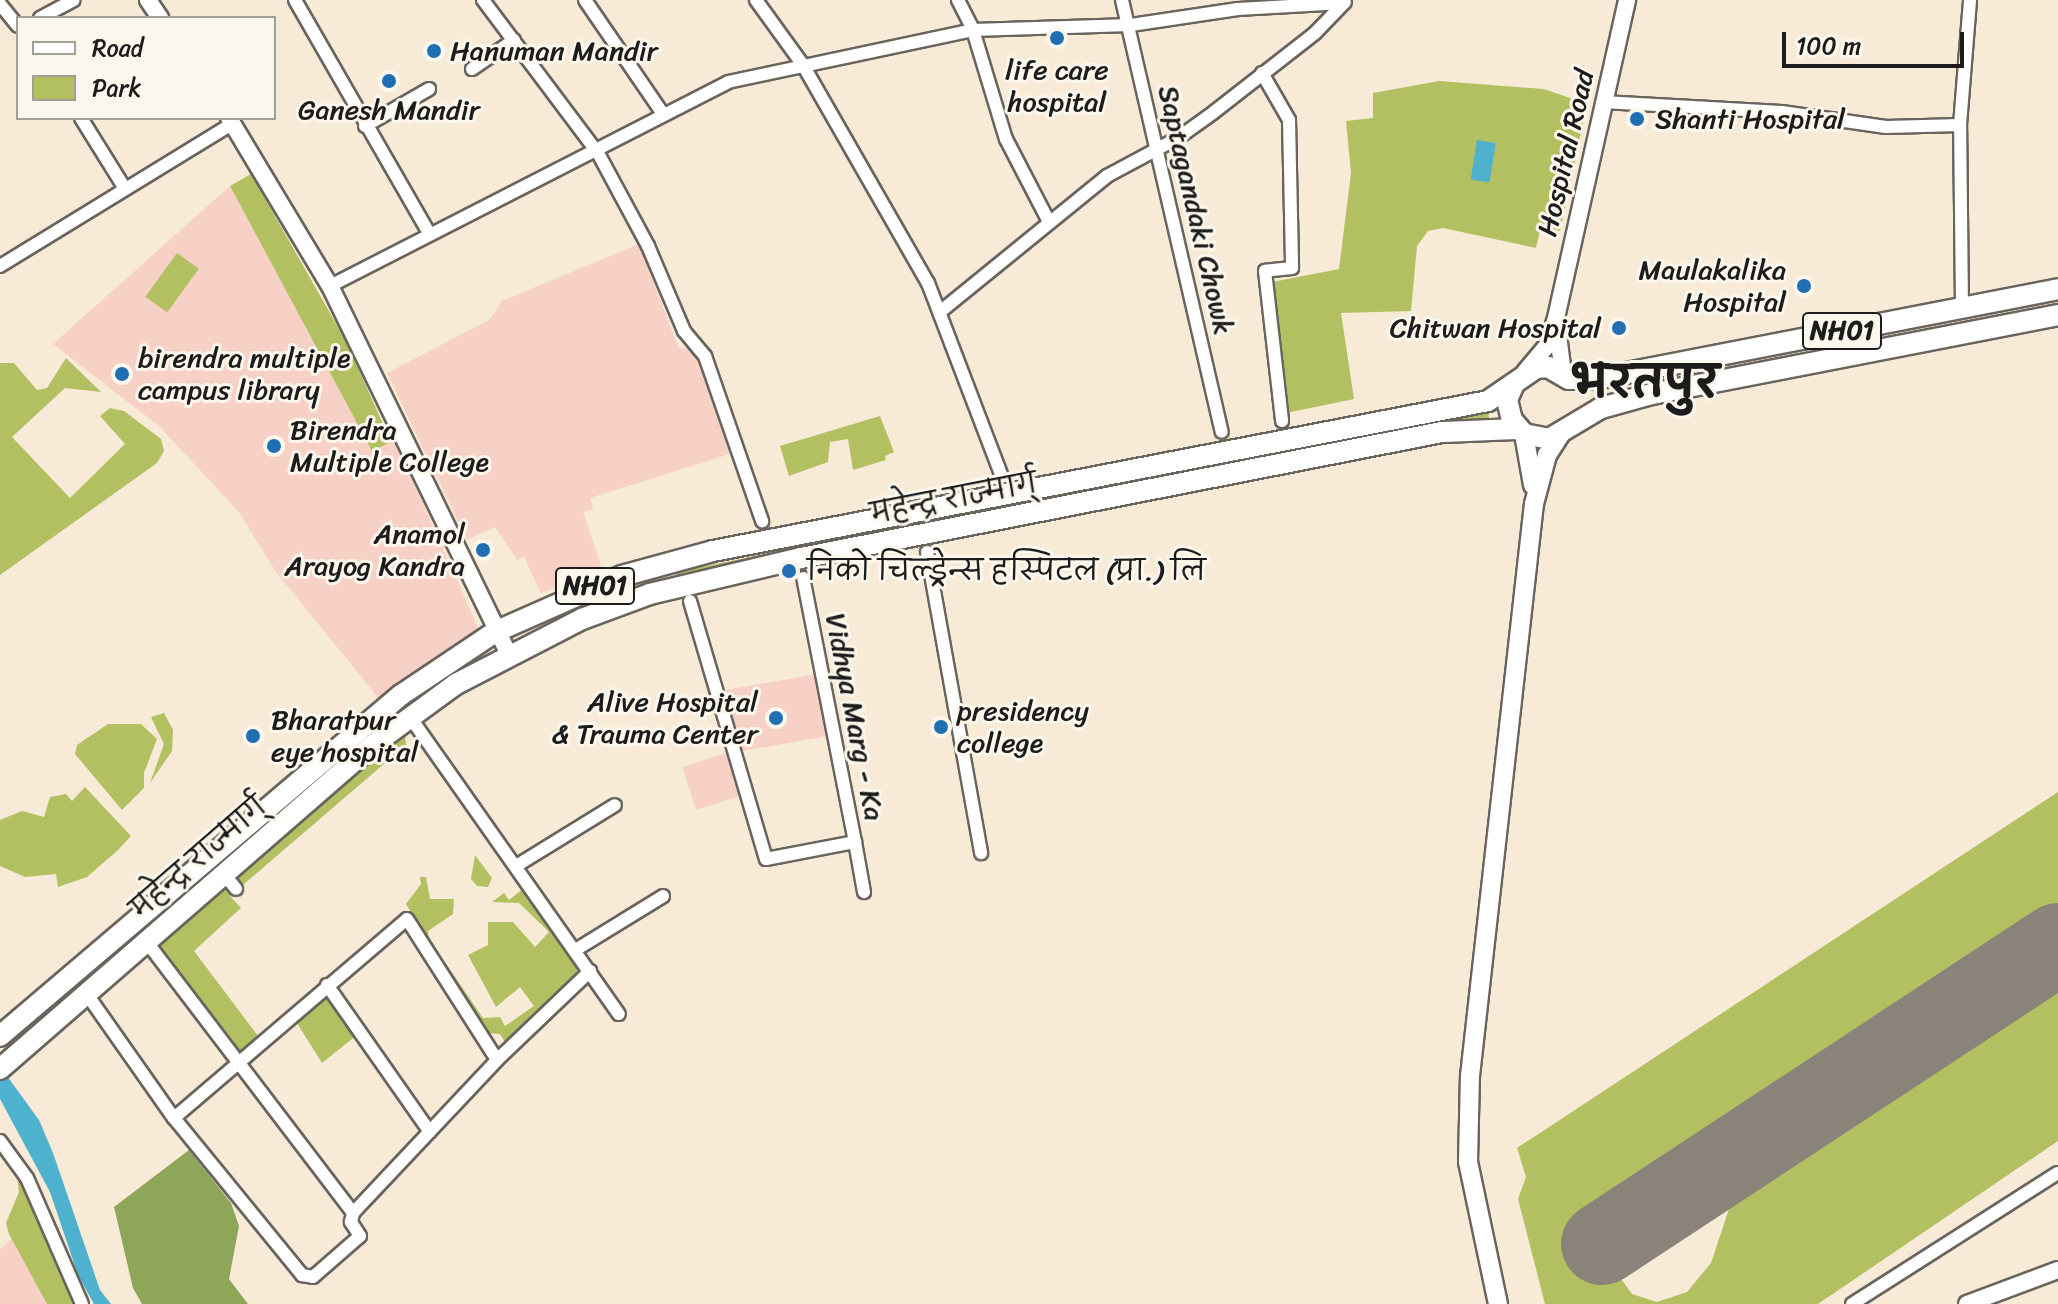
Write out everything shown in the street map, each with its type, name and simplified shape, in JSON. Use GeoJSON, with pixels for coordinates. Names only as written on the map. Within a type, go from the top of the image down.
{"type":"FeatureCollection","features":[{"type":"Feature","properties":{"kind":"highway","name":"NH01"},"geometry":{"type":"LineString","coordinates":[[1520,376],[1548,367],[1566,376],[1596,379],[2058,289]]}},
{"type":"Feature","properties":{"kind":"highway","name":"NH01"},"geometry":{"type":"LineString","coordinates":[[1564,432],[1601,408],[1652,394],[2058,315]]}},
{"type":"Feature","properties":{"kind":"highway","name":"महेन्द्र राज्मार्ग्"},"geometry":{"type":"LineString","coordinates":[[0,1036],[389,705],[495,632],[572,595],[678,559],[1488,401],[1520,376]]}},
{"type":"Feature","properties":{"kind":"highway"},"geometry":{"type":"LineString","coordinates":[[1520,376],[1507,400],[1521,432]]}},
{"type":"Feature","properties":{"kind":"highway"},"geometry":{"type":"LineString","coordinates":[[1564,432],[1579,409],[1566,376]]}},
{"type":"Feature","properties":{"kind":"highway","name":"महेन्द्र राज्मार्ग्"},"geometry":{"type":"LineString","coordinates":[[5,1065],[146,941],[230,881],[410,717],[508,653],[622,603],[801,558],[1442,432],[1521,432],[1538,439],[1564,432]]}},
{"type":"Feature","properties":{"kind":"main road"},"geometry":{"type":"LineString","coordinates":[[1521,432],[1534,504]]}},
{"type":"Feature","properties":{"kind":"main road"},"geometry":{"type":"LineString","coordinates":[[1498,1304],[1468,1162],[1470,1076],[1534,504],[1547,455],[1564,432]]}},
{"type":"Feature","properties":{"kind":"street"},"geometry":{"type":"LineString","coordinates":[[44,16],[74,0]]}},
{"type":"Feature","properties":{"kind":"street"},"geometry":{"type":"LineString","coordinates":[[295,0],[429,233]]}},
{"type":"Feature","properties":{"kind":"street"},"geometry":{"type":"LineString","coordinates":[[483,0],[598,153],[648,246],[684,331],[705,356],[762,521]]}},
{"type":"Feature","properties":{"kind":"street"},"geometry":{"type":"LineString","coordinates":[[585,0],[663,114]]}},
{"type":"Feature","properties":{"kind":"street"},"geometry":{"type":"LineString","coordinates":[[756,0],[803,65],[941,311],[1001,474]]}},
{"type":"Feature","properties":{"kind":"street"},"geometry":{"type":"LineString","coordinates":[[958,0],[973,30],[1002,128],[1049,222]]}},
{"type":"Feature","properties":{"kind":"street","name":"Saptagandaki Chowk"},"geometry":{"type":"LineString","coordinates":[[1122,0],[1131,25],[1222,432]]}},
{"type":"Feature","properties":{"kind":"street","name":"Hospital Road"},"geometry":{"type":"LineString","coordinates":[[1520,376],[1547,346],[1556,318],[1627,0]]}},
{"type":"Feature","properties":{"kind":"street"},"geometry":{"type":"LineString","coordinates":[[1962,307],[1960,125],[1970,0]]}},
{"type":"Feature","properties":{"kind":"street"},"geometry":{"type":"LineString","coordinates":[[941,311],[1107,176],[1178,138],[1315,33],[1346,1]]}},
{"type":"Feature","properties":{"kind":"street"},"geometry":{"type":"LineString","coordinates":[[330,286],[429,233],[598,153],[663,114],[728,82],[973,30],[1131,25],[1238,9],[1346,1]]}},
{"type":"Feature","properties":{"kind":"street"},"geometry":{"type":"LineString","coordinates":[[0,4],[16,24]]}},
{"type":"Feature","properties":{"kind":"street"},"geometry":{"type":"LineString","coordinates":[[472,69],[514,40]]}},
{"type":"Feature","properties":{"kind":"street"},"geometry":{"type":"LineString","coordinates":[[1262,73],[1289,120],[1292,268],[1265,271],[1282,421]]}},
{"type":"Feature","properties":{"kind":"street"},"geometry":{"type":"LineString","coordinates":[[365,126],[429,89]]}},
{"type":"Feature","properties":{"kind":"street"},"geometry":{"type":"LineString","coordinates":[[1603,102],[1782,112],[1869,126],[1960,125]]}},
{"type":"Feature","properties":{"kind":"street"},"geometry":{"type":"LineString","coordinates":[[82,120],[124,187]]}},
{"type":"Feature","properties":{"kind":"street"},"geometry":{"type":"LineString","coordinates":[[0,266],[231,121],[330,286],[495,632],[508,653]]}},
{"type":"Feature","properties":{"kind":"street","name":"Hospital Road"},"geometry":{"type":"LineString","coordinates":[[1556,318],[1566,376]]}},
{"type":"Feature","properties":{"kind":"street"},"geometry":{"type":"LineString","coordinates":[[927,552],[981,853]]}},
{"type":"Feature","properties":{"kind":"street","name":"Vidhya Marg - Ka"},"geometry":{"type":"LineString","coordinates":[[690,601],[766,859],[855,842],[803,578]]}},
{"type":"Feature","properties":{"kind":"street"},"geometry":{"type":"LineString","coordinates":[[410,717],[577,949],[619,1014]]}},
{"type":"Feature","properties":{"kind":"street"},"geometry":{"type":"LineString","coordinates":[[516,866],[615,805]]}},
{"type":"Feature","properties":{"kind":"street"},"geometry":{"type":"LineString","coordinates":[[855,842],[864,892]]}},
{"type":"Feature","properties":{"kind":"street"},"geometry":{"type":"LineString","coordinates":[[577,949],[663,896]]}},
{"type":"Feature","properties":{"kind":"street"},"geometry":{"type":"LineString","coordinates":[[174,1118],[407,919],[497,1060]]}},
{"type":"Feature","properties":{"kind":"street"},"geometry":{"type":"LineString","coordinates":[[146,941],[353,1213]]}},
{"type":"Feature","properties":{"kind":"street"},"geometry":{"type":"LineString","coordinates":[[86,993],[174,1118],[302,1275],[313,1277],[360,1236],[351,1222],[353,1213],[497,1060],[590,971]]}},
{"type":"Feature","properties":{"kind":"street"},"geometry":{"type":"LineString","coordinates":[[327,985],[430,1132]]}},
{"type":"Feature","properties":{"kind":"street"},"geometry":{"type":"LineString","coordinates":[[0,1141],[27,1178],[82,1304]]}},
{"type":"Feature","properties":{"kind":"street"},"geometry":{"type":"LineString","coordinates":[[1852,1304],[2058,1173]]}},
{"type":"Feature","properties":{"kind":"street"},"geometry":{"type":"LineString","coordinates":[[1967,1304],[2058,1270]]}},
{"type":"Feature","properties":{"kind":"shaded area","name":"Birendra Multiple College"},"geometry":{"type":"Polygon","coordinates":[[[230,186],[372,450],[395,440],[479,630],[381,701],[276,572],[239,512],[159,426],[53,344],[230,186]]]}},
{"type":"Feature","properties":{"kind":"shaded area"},"geometry":{"type":"Polygon","coordinates":[[[639,244],[678,347],[695,351],[730,454],[590,498],[593,509],[583,512],[603,572],[541,593],[524,557],[517,560],[495,527],[467,540],[387,373],[489,320],[502,301],[639,244]]]}},
{"type":"Feature","properties":{"kind":"shaded area","name":"Alive Hospital & Trauma Center"},"geometry":{"type":"Polygon","coordinates":[[[817,674],[828,736],[732,753],[721,691],[817,674]]]}},
{"type":"Feature","properties":{"kind":"shaded area"},"geometry":{"type":"Polygon","coordinates":[[[726,753],[740,796],[696,810],[682,767],[726,753]]]}},
{"type":"Feature","properties":{"kind":"shaded area"},"geometry":{"type":"Polygon","coordinates":[[[13,1238],[47,1304],[0,1304],[0,1249],[13,1238]]]}},
{"type":"Feature","properties":{"kind":"green space"},"geometry":{"type":"Polygon","coordinates":[[[1439,81],[1544,89],[1587,104],[1560,231],[1541,227],[1536,248],[1443,228],[1428,231],[1417,246],[1411,311],[1341,313],[1354,399],[1286,413],[1272,282],[1339,269],[1351,173],[1346,121],[1373,118],[1373,93],[1439,81]]]}},
{"type":"Feature","properties":{"kind":"green space"},"geometry":{"type":"Polygon","coordinates":[[[251,174],[347,343],[391,442],[372,451],[230,186],[251,174]]]}},
{"type":"Feature","properties":{"kind":"green space"},"geometry":{"type":"Polygon","coordinates":[[[177,253],[199,269],[167,313],[145,297],[177,253]]]}},
{"type":"Feature","properties":{"kind":"green space"},"geometry":{"type":"Polygon","coordinates":[[[66,358],[101,392],[65,388],[12,437],[70,498],[125,444],[100,416],[110,408],[124,411],[161,439],[164,451],[157,463],[0,575],[0,363],[14,363],[37,390],[47,388],[66,358]]]}},
{"type":"Feature","properties":{"kind":"green space"},"geometry":{"type":"Polygon","coordinates":[[[1488,409],[1489,418],[677,577],[676,572],[1488,409]]]}},
{"type":"Feature","properties":{"kind":"green space"},"geometry":{"type":"Polygon","coordinates":[[[880,416],[894,452],[885,456],[886,460],[853,470],[848,439],[830,442],[828,462],[789,476],[780,446],[880,416]]]}},
{"type":"Feature","properties":{"kind":"green space"},"geometry":{"type":"Polygon","coordinates":[[[164,713],[173,730],[172,751],[150,783],[164,744],[151,717],[164,713]]]}},
{"type":"Feature","properties":{"kind":"green space"},"geometry":{"type":"Polygon","coordinates":[[[108,724],[141,724],[157,739],[144,773],[144,788],[122,810],[75,754],[77,745],[108,724]]]}},
{"type":"Feature","properties":{"kind":"green space"},"geometry":{"type":"Polygon","coordinates":[[[404,725],[406,745],[230,896],[241,908],[194,951],[258,1036],[239,1054],[153,944],[404,725]]]}},
{"type":"Feature","properties":{"kind":"green space"},"geometry":{"type":"Polygon","coordinates":[[[85,787],[131,836],[117,851],[87,877],[58,887],[56,874],[25,877],[0,866],[0,820],[22,811],[44,817],[50,797],[66,794],[72,801],[85,787]]]}},
{"type":"Feature","properties":{"kind":"green space"},"geometry":{"type":"Polygon","coordinates":[[[2058,792],[2058,920],[1587,1231],[1632,1294],[1657,1302],[1687,1292],[1711,1263],[1732,1200],[2058,985],[2058,1141],[1818,1304],[1545,1304],[1518,1199],[1526,1177],[1517,1148],[2058,792]]]}},
{"type":"Feature","properties":{"kind":"green space"},"geometry":{"type":"Polygon","coordinates":[[[475,855],[492,878],[488,887],[477,886],[471,879],[475,855]]]}},
{"type":"Feature","properties":{"kind":"green space"},"geometry":{"type":"Polygon","coordinates":[[[420,877],[426,877],[430,899],[454,899],[453,914],[428,931],[429,939],[483,1018],[500,1017],[505,1026],[534,1006],[520,987],[496,1007],[468,955],[488,945],[488,922],[513,922],[535,947],[549,932],[519,903],[492,902],[504,893],[509,900],[524,888],[579,965],[574,978],[505,1042],[500,1034],[486,1033],[406,904],[421,884],[420,877]]]}},
{"type":"Feature","properties":{"kind":"green space"},"geometry":{"type":"Polygon","coordinates":[[[323,996],[330,996],[357,1035],[322,1063],[295,1020],[323,996]]]}},
{"type":"Feature","properties":{"kind":"green space"},"geometry":{"type":"Polygon","coordinates":[[[189,1150],[231,1203],[239,1226],[229,1279],[248,1304],[142,1304],[133,1288],[114,1207],[189,1150]]]}},
{"type":"Feature","properties":{"kind":"green space"},"geometry":{"type":"Polygon","coordinates":[[[17,1175],[27,1185],[78,1304],[47,1304],[9,1234],[6,1223],[19,1192],[17,1175]]]}},
{"type":"Feature","properties":{"kind":"water"},"geometry":{"type":"Polygon","coordinates":[[[1477,140],[1496,143],[1490,182],[1471,180],[1477,140]]]}},
{"type":"Feature","properties":{"kind":"water"},"geometry":{"type":"Polygon","coordinates":[[[7,1076],[39,1120],[100,1290],[111,1304],[94,1304],[78,1275],[50,1192],[0,1099],[0,1081],[7,1076]]]}},
{"type":"Feature","properties":{"kind":"runway"},"geometry":{"type":"LineString","coordinates":[[1602,1244],[2058,944]]}},
{"type":"Feature","properties":{"kind":"place","name":"life care hospital"},"geometry":{"type":"Point","coordinates":[1057,38]}},
{"type":"Feature","properties":{"kind":"place","name":"Hanuman Mandir"},"geometry":{"type":"Point","coordinates":[434,51]}},
{"type":"Feature","properties":{"kind":"place","name":"Ganesh Mandir"},"geometry":{"type":"Point","coordinates":[389,81]}},
{"type":"Feature","properties":{"kind":"place","name":"Shanti Hospital"},"geometry":{"type":"Point","coordinates":[1637,119]}},
{"type":"Feature","properties":{"kind":"place","name":"Maulakalika Hospital"},"geometry":{"type":"Point","coordinates":[1804,286]}},
{"type":"Feature","properties":{"kind":"place","name":"Chitwan Hospital"},"geometry":{"type":"Point","coordinates":[1619,328]}},
{"type":"Feature","properties":{"kind":"place","name":"birendra multiple campus library"},"geometry":{"type":"Point","coordinates":[122,374]}},
{"type":"Feature","properties":{"kind":"place","name":"Birendra Multiple College"},"geometry":{"type":"Point","coordinates":[274,446]}},
{"type":"Feature","properties":{"kind":"place","name":"Anamol Arayog Kandra"},"geometry":{"type":"Point","coordinates":[483,550]}},
{"type":"Feature","properties":{"kind":"place","name":"निको चिल्ड्रेन्स हस्पिटल (प्रा.) लि"},"geometry":{"type":"Point","coordinates":[789,571]}},
{"type":"Feature","properties":{"kind":"place","name":"Alive Hospital & Trauma Center"},"geometry":{"type":"Point","coordinates":[776,718]}},
{"type":"Feature","properties":{"kind":"place","name":"presidency college"},"geometry":{"type":"Point","coordinates":[941,727]}},
{"type":"Feature","properties":{"kind":"place","name":"Bharatpur eye hospital"},"geometry":{"type":"Point","coordinates":[253,736]}},
{"type":"Feature","properties":{"kind":"district","name":"भरतपुर"},"geometry":{"type":"Point","coordinates":[1645,382]}}]}
